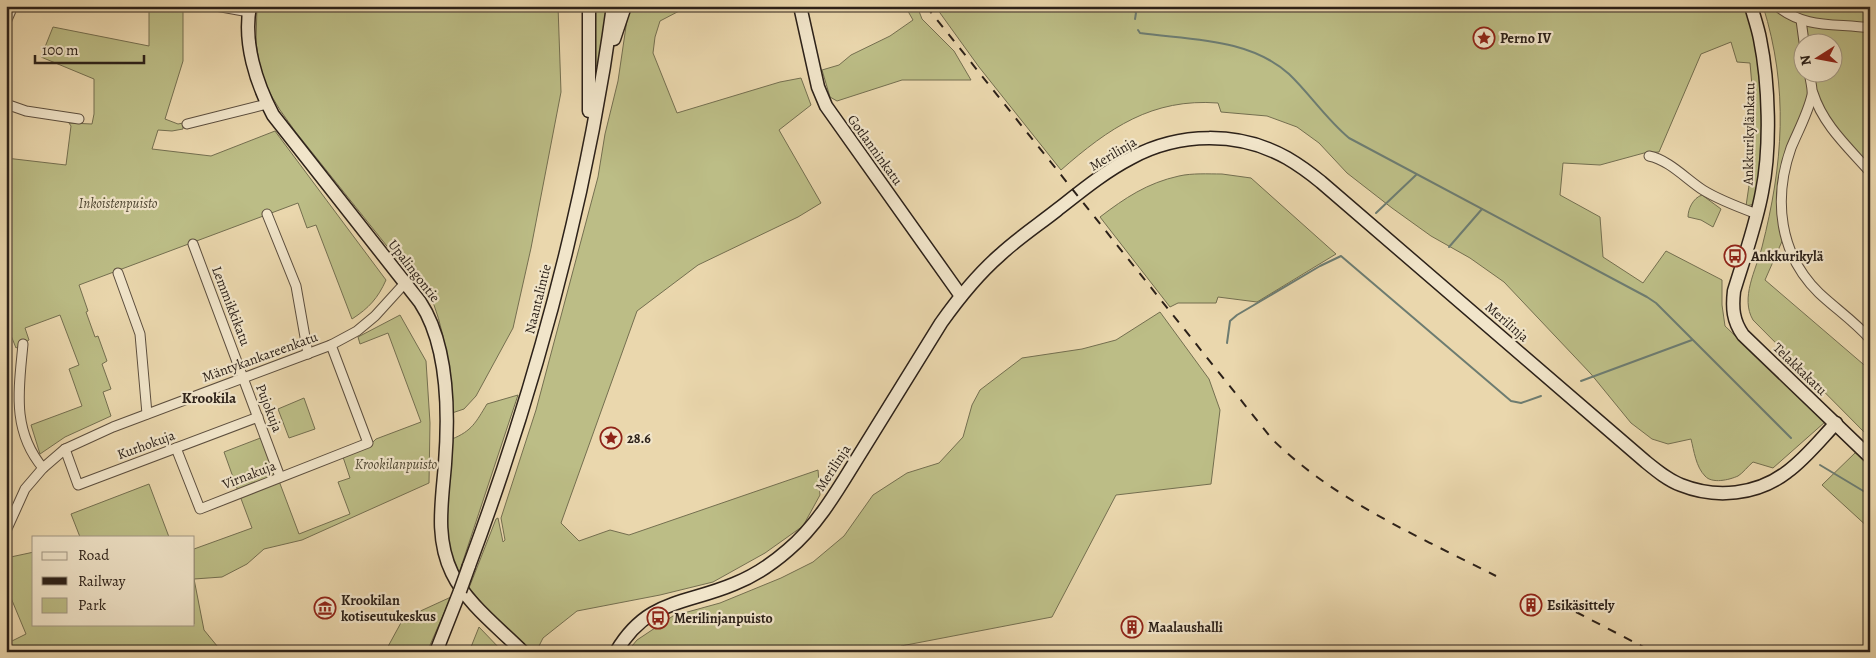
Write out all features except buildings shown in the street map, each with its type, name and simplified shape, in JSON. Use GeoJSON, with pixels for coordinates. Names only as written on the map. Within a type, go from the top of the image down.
{"type":"FeatureCollection","features":[{"type":"Feature","properties":{"kind":"street"},"geometry":{"type":"LineString","coordinates":[[6,22],[12,6]]}},
{"type":"Feature","properties":{"kind":"street"},"geometry":{"type":"LineString","coordinates":[[216,6],[249,9]]}},
{"type":"Feature","properties":{"kind":"street"},"geometry":{"type":"LineString","coordinates":[[589,6],[589,142]]}},
{"type":"Feature","properties":{"kind":"street","name":"Naantalintie"},"geometry":{"type":"LineString","coordinates":[[436,652],[501,477],[543,338],[571,228],[603,69],[613,6]]}},
{"type":"Feature","properties":{"kind":"street"},"geometry":{"type":"LineString","coordinates":[[603,69],[625,6]]}},
{"type":"Feature","properties":{"kind":"street","name":"Gotlanninkatu"},"geometry":{"type":"LineString","coordinates":[[800,6],[818,87],[826,106],[961,296]]}},
{"type":"Feature","properties":{"kind":"street","name":"Ankkurikylänkatu"},"geometry":{"type":"LineString","coordinates":[[1734,291],[1757,214],[1765,170],[1767,112],[1765,76],[1760,39],[1751,6]]}},
{"type":"Feature","properties":{"kind":"street"},"geometry":{"type":"LineString","coordinates":[[1777,6],[1787,14],[1800,20],[1870,28]]}},
{"type":"Feature","properties":{"kind":"street","name":"Upalingontie"},"geometry":{"type":"LineString","coordinates":[[249,9],[248,25],[251,51],[267,104],[428,314],[435,333],[442,364],[446,432],[440,529],[446,557],[456,581],[470,601],[522,652]]}},
{"type":"Feature","properties":{"kind":"street"},"geometry":{"type":"LineString","coordinates":[[1800,20],[1802,32]]}},
{"type":"Feature","properties":{"kind":"street"},"geometry":{"type":"LineString","coordinates":[[1811,82],[1816,105],[1827,122],[1870,172]]}},
{"type":"Feature","properties":{"kind":"street"},"geometry":{"type":"LineString","coordinates":[[1813,94],[1782,176],[1786,241],[1792,258],[1819,293],[1848,316],[1870,339]]}},
{"type":"Feature","properties":{"kind":"street"},"geometry":{"type":"LineString","coordinates":[[6,104],[26,110],[79,119]]}},
{"type":"Feature","properties":{"kind":"street"},"geometry":{"type":"LineString","coordinates":[[187,124],[267,104]]}},
{"type":"Feature","properties":{"kind":"street","name":"Merilinja"},"geometry":{"type":"LineString","coordinates":[[616,652],[635,627],[654,612],[672,603],[735,584],[765,568],[800,540],[818,519],[941,324],[961,296],[1001,254],[1072,199],[1130,158],[1181,141],[1209,138],[1236,140],[1265,148],[1286,158],[1321,182],[1646,462],[1680,485],[1703,492],[1728,493],[1768,484],[1796,465],[1836,424]]}},
{"type":"Feature","properties":{"kind":"street"},"geometry":{"type":"LineString","coordinates":[[1649,156],[1662,161],[1707,192],[1757,214]]}},
{"type":"Feature","properties":{"kind":"street"},"geometry":{"type":"LineString","coordinates":[[267,214],[296,286],[308,354]]}},
{"type":"Feature","properties":{"kind":"street","name":"Lemmikkikatu"},"geometry":{"type":"LineString","coordinates":[[193,244],[243,377]]}},
{"type":"Feature","properties":{"kind":"street"},"geometry":{"type":"LineString","coordinates":[[118,273],[140,334],[147,414]]}},
{"type":"Feature","properties":{"kind":"street","name":"Mäntykankareenkatu"},"geometry":{"type":"LineString","coordinates":[[6,531],[25,489],[43,468],[65,449],[113,427],[331,345],[357,331],[375,316],[405,283]]}},
{"type":"Feature","properties":{"kind":"street","name":"Telakkakatu"},"geometry":{"type":"LineString","coordinates":[[1734,291],[1732,304],[1735,321],[1743,335],[1870,457]]}},
{"type":"Feature","properties":{"kind":"street"},"geometry":{"type":"LineString","coordinates":[[24,344],[19,414],[33,452],[43,468]]}},
{"type":"Feature","properties":{"kind":"street","name":"Virnakuja"},"geometry":{"type":"LineString","coordinates":[[176,448],[200,509],[368,443],[331,345]]}},
{"type":"Feature","properties":{"kind":"street","name":"Pujokuja"},"geometry":{"type":"LineString","coordinates":[[243,377],[280,477]]}},
{"type":"Feature","properties":{"kind":"street","name":"Kurhokuja"},"geometry":{"type":"LineString","coordinates":[[65,449],[78,485],[258,418]]}},
{"type":"Feature","properties":{"kind":"green space","name":"Inkoistenpuisto"},"geometry":{"type":"Polygon","coordinates":[[[149,6],[183,7],[183,61],[165,119],[178,124],[183,123],[183,129],[172,131],[158,130],[152,149],[211,156],[275,131],[386,280],[372,302],[352,319],[316,225],[307,228],[298,203],[79,285],[95,337],[98,336],[107,361],[102,364],[111,389],[103,392],[111,416],[65,437],[40,454],[31,425],[82,406],[69,369],[79,365],[60,315],[25,328],[29,340],[16,348],[10,333],[6,334],[6,158],[66,165],[71,126],[69,123],[92,124],[94,114],[94,79],[41,57],[53,27],[149,46],[149,6]]]}},
{"type":"Feature","properties":{"kind":"green space"},"geometry":{"type":"Polygon","coordinates":[[[257,6],[558,6],[561,92],[531,248],[513,328],[476,396],[464,409],[452,413],[445,345],[434,305],[295,131],[268,90],[259,63],[256,42],[257,6]]]}},
{"type":"Feature","properties":{"kind":"green space"},"geometry":{"type":"Polygon","coordinates":[[[592,6],[607,6],[599,66],[592,66],[592,6]]]}},
{"type":"Feature","properties":{"kind":"green space"},"geometry":{"type":"Polygon","coordinates":[[[629,6],[683,6],[683,9],[660,21],[653,53],[677,113],[780,82],[801,78],[811,105],[779,130],[821,203],[798,217],[698,265],[637,311],[561,523],[579,541],[610,530],[629,535],[818,470],[820,495],[803,526],[765,553],[713,582],[660,595],[577,611],[543,638],[536,652],[530,652],[491,616],[469,588],[498,518],[503,542],[505,540],[501,518],[536,410],[598,177],[605,134],[618,81],[629,6]]]}},
{"type":"Feature","properties":{"kind":"green space"},"geometry":{"type":"Polygon","coordinates":[[[905,6],[917,6],[922,19],[954,51],[971,80],[902,80],[837,101],[830,97],[822,70],[839,65],[851,55],[890,36],[913,20],[905,6]]]}},
{"type":"Feature","properties":{"kind":"green space"},"geometry":{"type":"Polygon","coordinates":[[[935,6],[1747,6],[1755,42],[1761,96],[1759,184],[1755,204],[1746,206],[1753,134],[1750,63],[1737,62],[1731,42],[1701,54],[1659,152],[1644,153],[1600,165],[1563,163],[1560,195],[1600,217],[1603,257],[1643,283],[1666,251],[1722,280],[1722,305],[1725,326],[1825,422],[1773,468],[1753,462],[1740,475],[1725,480],[1712,480],[1705,476],[1697,464],[1691,439],[1668,444],[1652,439],[1631,423],[1591,374],[1504,282],[1470,258],[1431,236],[1392,208],[1347,173],[1319,143],[1297,127],[1267,116],[1221,112],[1218,103],[1172,105],[1152,111],[1114,129],[1096,141],[1061,170],[979,67],[935,6]]]}},
{"type":"Feature","properties":{"kind":"green space"},"geometry":{"type":"Polygon","coordinates":[[[1763,6],[1870,6],[1870,170],[1826,116],[1817,96],[1781,177],[1783,239],[1765,280],[1870,370],[1868,436],[1753,320],[1749,311],[1750,284],[1762,247],[1775,186],[1780,126],[1777,67],[1763,6]]]}},
{"type":"Feature","properties":{"kind":"green space"},"geometry":{"type":"Polygon","coordinates":[[[1222,174],[1251,178],[1336,254],[1257,302],[1218,297],[1216,303],[1178,303],[1170,307],[1100,217],[1147,187],[1167,179],[1184,175],[1222,174]]]}},
{"type":"Feature","properties":{"kind":"green space"},"geometry":{"type":"Polygon","coordinates":[[[1702,195],[1721,209],[1713,227],[1701,220],[1688,217],[1692,204],[1702,195]]]}},
{"type":"Feature","properties":{"kind":"green space"},"geometry":{"type":"Polygon","coordinates":[[[1160,312],[1209,379],[1220,410],[1211,484],[1116,495],[1052,617],[901,646],[901,652],[627,652],[637,640],[673,616],[720,603],[781,578],[813,562],[844,536],[873,495],[907,473],[939,463],[963,437],[972,405],[980,390],[1022,358],[1082,349],[1116,340],[1160,312]]]}},
{"type":"Feature","properties":{"kind":"green space","name":"Krookilanpuisto"},"geometry":{"type":"Polygon","coordinates":[[[400,315],[426,361],[430,423],[429,483],[302,540],[264,549],[247,564],[222,577],[195,579],[195,549],[252,528],[240,496],[279,481],[299,534],[350,514],[338,482],[350,478],[343,457],[371,444],[376,439],[421,422],[388,333],[360,344],[358,337],[400,315]]]}},
{"type":"Feature","properties":{"kind":"green space"},"geometry":{"type":"Polygon","coordinates":[[[518,395],[459,573],[451,557],[445,528],[452,439],[464,433],[473,425],[487,404],[518,395]]]}},
{"type":"Feature","properties":{"kind":"green space"},"geometry":{"type":"Polygon","coordinates":[[[304,398],[315,429],[289,438],[278,409],[304,398]]]}},
{"type":"Feature","properties":{"kind":"green space"},"geometry":{"type":"Polygon","coordinates":[[[263,437],[277,476],[238,491],[224,452],[263,437]]]}},
{"type":"Feature","properties":{"kind":"green space"},"geometry":{"type":"Polygon","coordinates":[[[1856,452],[1870,467],[1870,529],[1822,485],[1856,452]]]}},
{"type":"Feature","properties":{"kind":"green space"},"geometry":{"type":"Polygon","coordinates":[[[149,484],[169,536],[80,536],[71,514],[149,484]]]}},
{"type":"Feature","properties":{"kind":"green space"},"geometry":{"type":"Polygon","coordinates":[[[32,552],[32,626],[195,626],[195,584],[204,630],[222,652],[6,652],[6,644],[26,634],[6,586],[6,558],[32,552]]]}},
{"type":"Feature","properties":{"kind":"green space"},"geometry":{"type":"Polygon","coordinates":[[[451,597],[427,652],[385,652],[403,619],[451,597]]]}},
{"type":"Feature","properties":{"kind":"green space"},"geometry":{"type":"Polygon","coordinates":[[[479,627],[503,652],[469,652],[479,627]]]}},
{"type":"Feature","properties":{"kind":"waterway"},"geometry":{"type":"LineString","coordinates":[[1132,6],[1136,13],[1135,19]]}},
{"type":"Feature","properties":{"kind":"waterway"},"geometry":{"type":"LineString","coordinates":[[1138,30],[1140,33],[1238,47],[1256,53],[1273,62],[1289,74],[1349,138],[1656,303],[1791,438]]}},
{"type":"Feature","properties":{"kind":"waterway"},"geometry":{"type":"LineString","coordinates":[[1376,213],[1416,175]]}},
{"type":"Feature","properties":{"kind":"waterway"},"geometry":{"type":"LineString","coordinates":[[1449,247],[1482,209]]}},
{"type":"Feature","properties":{"kind":"waterway"},"geometry":{"type":"LineString","coordinates":[[1227,343],[1230,321],[1237,315],[1320,266],[1341,256],[1511,401],[1521,403],[1541,396]]}},
{"type":"Feature","properties":{"kind":"waterway"},"geometry":{"type":"LineString","coordinates":[[1581,381],[1692,340]]}},
{"type":"Feature","properties":{"kind":"waterway"},"geometry":{"type":"LineString","coordinates":[[1820,465],[1870,495]]}},
{"type":"Feature","properties":{"kind":"railway"},"geometry":{"type":"LineString","coordinates":[[926,6],[1272,439],[1297,461],[1350,499],[1378,516],[1496,576]]}},
{"type":"Feature","properties":{"kind":"railway"},"geometry":{"type":"LineString","coordinates":[[1576,612],[1653,652]]}},
{"type":"Feature","properties":{"kind":"place","name":"Perno IV"},"geometry":{"type":"Point","coordinates":[1484,38]}},
{"type":"Feature","properties":{"kind":"place","name":"Ankkurikylä"},"geometry":{"type":"Point","coordinates":[1735,256]}},
{"type":"Feature","properties":{"kind":"place","name":"28.6"},"geometry":{"type":"Point","coordinates":[611,438]}},
{"type":"Feature","properties":{"kind":"place","name":"Esikäsittely"},"geometry":{"type":"Point","coordinates":[1531,605]}},
{"type":"Feature","properties":{"kind":"place","name":"Krookilan kotiseutukeskus"},"geometry":{"type":"Point","coordinates":[325,608]}},
{"type":"Feature","properties":{"kind":"place","name":"Merilinjanpuisto"},"geometry":{"type":"Point","coordinates":[658,618]}},
{"type":"Feature","properties":{"kind":"place","name":"Maalaushalli"},"geometry":{"type":"Point","coordinates":[1132,627]}},
{"type":"Feature","properties":{"kind":"district","name":"Krookila"},"geometry":{"type":"Point","coordinates":[209,398]}}]}
